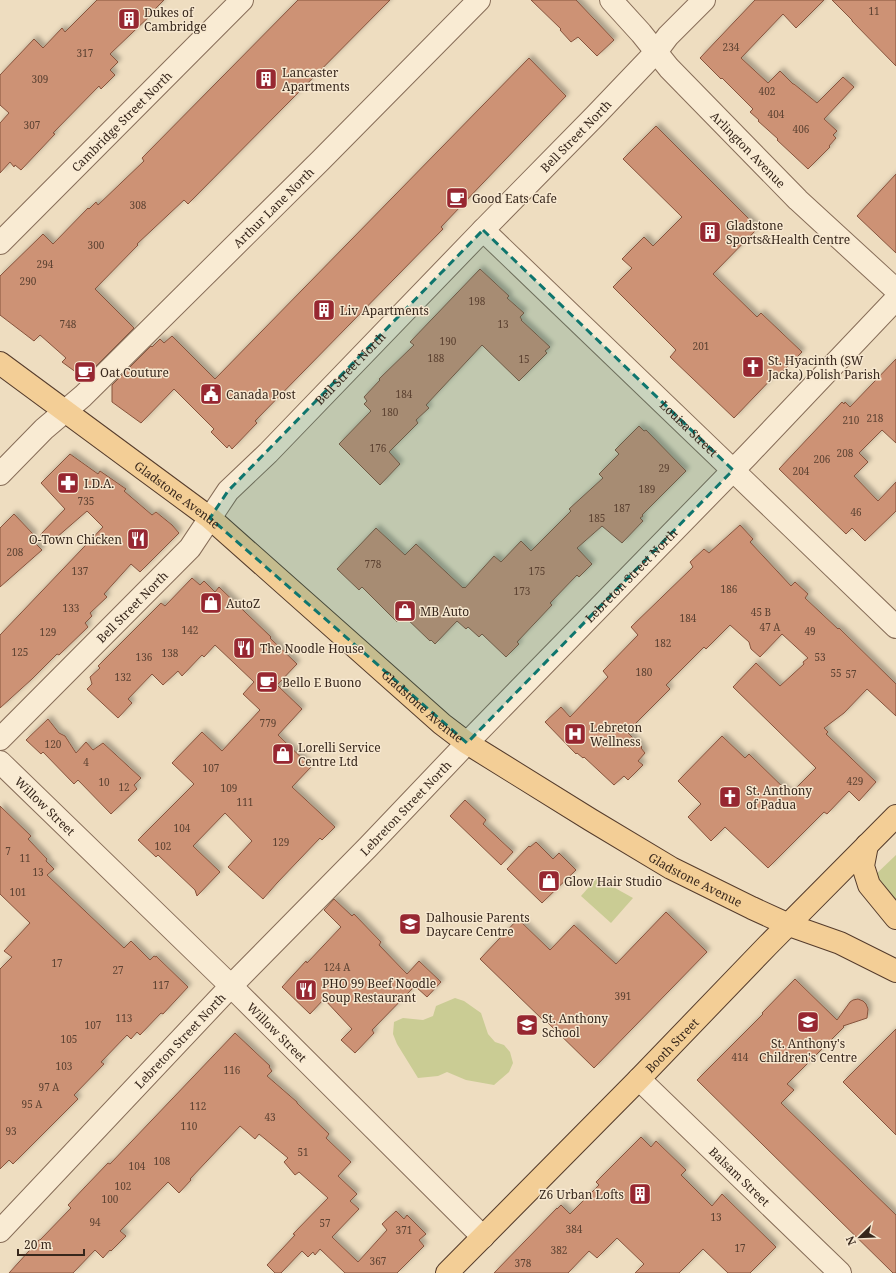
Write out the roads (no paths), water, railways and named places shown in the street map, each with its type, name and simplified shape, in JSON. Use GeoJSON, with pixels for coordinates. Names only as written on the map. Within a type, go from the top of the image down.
{"type":"FeatureCollection","features":[{"type":"Feature","properties":{"kind":"main road","name":"Gladstone Avenue"},"geometry":{"type":"LineString","coordinates":[[0,363],[210,518],[442,724],[467,743],[590,820],[671,868],[789,925],[840,943],[896,971]]}},
{"type":"Feature","properties":{"kind":"main road","name":"Booth Street"},"geometry":{"type":"LineString","coordinates":[[451,1272],[483,1237],[896,816]]}},
{"type":"Feature","properties":{"kind":"main road"},"geometry":{"type":"LineString","coordinates":[[867,845],[863,866],[869,885],[896,918]]}},
{"type":"Feature","properties":{"kind":"street","name":"Cambridge Street North"},"geometry":{"type":"LineString","coordinates":[[0,243],[242,0]]}},
{"type":"Feature","properties":{"kind":"street","name":"Arthur Lane North"},"geometry":{"type":"LineString","coordinates":[[0,474],[44,429],[89,391],[321,160],[478,0]]}},
{"type":"Feature","properties":{"kind":"street","name":"Arlington Avenue"},"geometry":{"type":"LineString","coordinates":[[611,0],[641,33],[669,68],[798,200],[896,290]]}},
{"type":"Feature","properties":{"kind":"street","name":"Bell Street North"},"geometry":{"type":"LineString","coordinates":[[0,739],[190,548],[228,491],[268,453],[595,116],[656,52],[668,36],[704,0]]}},
{"type":"Feature","properties":{"kind":"street","name":"Louisa Street"},"geometry":{"type":"LineString","coordinates":[[483,230],[896,627]]}},
{"type":"Feature","properties":{"kind":"street","name":"Lebreton Street North"},"geometry":{"type":"LineString","coordinates":[[0,1231],[231,986],[368,847],[467,743],[733,470],[896,299]]}},
{"type":"Feature","properties":{"kind":"street","name":"Willow Street"},"geometry":{"type":"LineString","coordinates":[[0,762],[231,986],[483,1237]]}},
{"type":"Feature","properties":{"kind":"street","name":"Balsam Street"},"geometry":{"type":"LineString","coordinates":[[639,1079],[840,1273]]}},
{"type":"Feature","properties":{"kind":"place","name":"Dukes of Cambridge"},"geometry":{"type":"Point","coordinates":[129,19]}},
{"type":"Feature","properties":{"kind":"place","name":"Lancaster Apartments"},"geometry":{"type":"Point","coordinates":[266,79]}},
{"type":"Feature","properties":{"kind":"place","name":"Good Eats Cafe"},"geometry":{"type":"Point","coordinates":[457,198]}},
{"type":"Feature","properties":{"kind":"place","name":"Gladstone Sports&Health Centre"},"geometry":{"type":"Point","coordinates":[710,232]}},
{"type":"Feature","properties":{"kind":"place","name":"Liv Apartments"},"geometry":{"type":"Point","coordinates":[324,310]}},
{"type":"Feature","properties":{"kind":"place","name":"St. Hyacinth (SW Jacka) Polish Parish"},"geometry":{"type":"Point","coordinates":[753,367]}},
{"type":"Feature","properties":{"kind":"place","name":"Oat Couture"},"geometry":{"type":"Point","coordinates":[85,372]}},
{"type":"Feature","properties":{"kind":"place","name":"Canada Post"},"geometry":{"type":"Point","coordinates":[211,394]}},
{"type":"Feature","properties":{"kind":"place","name":"I.D.A."},"geometry":{"type":"Point","coordinates":[68,483]}},
{"type":"Feature","properties":{"kind":"place","name":"O-Town Chicken"},"geometry":{"type":"Point","coordinates":[138,539]}},
{"type":"Feature","properties":{"kind":"place","name":"AutoZ"},"geometry":{"type":"Point","coordinates":[211,603]}},
{"type":"Feature","properties":{"kind":"place","name":"MB Auto"},"geometry":{"type":"Point","coordinates":[405,611]}},
{"type":"Feature","properties":{"kind":"place","name":"The Noodle House"},"geometry":{"type":"Point","coordinates":[244,648]}},
{"type":"Feature","properties":{"kind":"place","name":"Bello E Buono"},"geometry":{"type":"Point","coordinates":[267,682]}},
{"type":"Feature","properties":{"kind":"place","name":"Lebreton Wellness"},"geometry":{"type":"Point","coordinates":[575,734]}},
{"type":"Feature","properties":{"kind":"place","name":"Lorelli Service Centre Ltd"},"geometry":{"type":"Point","coordinates":[283,754]}},
{"type":"Feature","properties":{"kind":"place","name":"St. Anthony of Padua"},"geometry":{"type":"Point","coordinates":[730,797]}},
{"type":"Feature","properties":{"kind":"place","name":"Glow Hair Studio"},"geometry":{"type":"Point","coordinates":[549,881]}},
{"type":"Feature","properties":{"kind":"place","name":"Dalhousie Parents Daycare Centre"},"geometry":{"type":"Point","coordinates":[410,924]}},
{"type":"Feature","properties":{"kind":"place","name":"PHO 99 Beef Noodle Soup Restaurant"},"geometry":{"type":"Point","coordinates":[306,990]}},
{"type":"Feature","properties":{"kind":"place","name":"St. Anthony's Children's Centre"},"geometry":{"type":"Point","coordinates":[808,1022]}},
{"type":"Feature","properties":{"kind":"place","name":"St. Anthony School"},"geometry":{"type":"Point","coordinates":[527,1025]}},
{"type":"Feature","properties":{"kind":"place","name":"Z6 Urban Lofts"},"geometry":{"type":"Point","coordinates":[640,1194]}}]}
